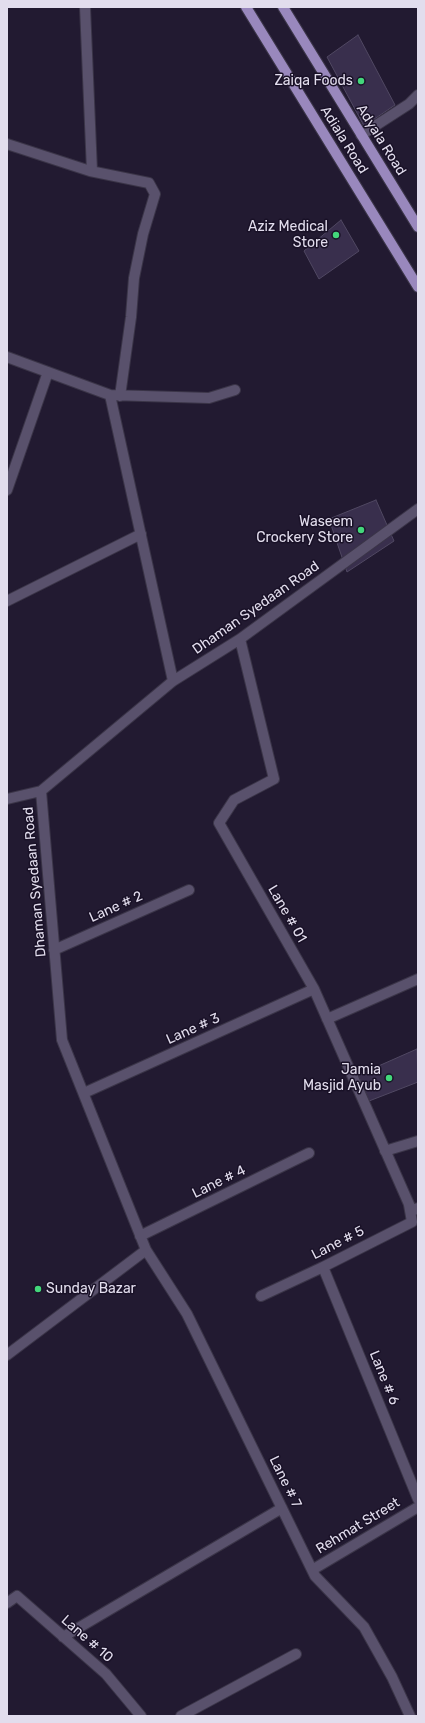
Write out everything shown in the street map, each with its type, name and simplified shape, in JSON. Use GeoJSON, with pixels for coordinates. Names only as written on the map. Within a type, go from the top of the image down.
{"type":"FeatureCollection","features":[{"type":"Feature","properties":{"kind":"main road","name":"Adiala Road"},"geometry":{"type":"LineString","coordinates":[[246,7],[418,287]]}},
{"type":"Feature","properties":{"kind":"main road","name":"Adyala Road"},"geometry":{"type":"LineString","coordinates":[[283,7],[418,227]]}},
{"type":"Feature","properties":{"kind":"street"},"geometry":{"type":"LineString","coordinates":[[85,7],[92,171]]}},
{"type":"Feature","properties":{"kind":"street"},"geometry":{"type":"LineString","coordinates":[[362,135],[408,104],[418,95]]}},
{"type":"Feature","properties":{"kind":"street"},"geometry":{"type":"LineString","coordinates":[[7,144],[92,171],[149,183],[155,194],[143,234],[134,278],[132,317],[115,395],[141,534],[173,681]]}},
{"type":"Feature","properties":{"kind":"street"},"geometry":{"type":"LineString","coordinates":[[7,357],[115,395],[209,398],[235,390]]}},
{"type":"Feature","properties":{"kind":"street"},"geometry":{"type":"LineString","coordinates":[[7,490],[48,372]]}},
{"type":"Feature","properties":{"kind":"street","name":"Dhaman Syedaan Road"},"geometry":{"type":"LineString","coordinates":[[146,1250],[62,1040],[41,791],[173,681],[240,639],[418,509]]}},
{"type":"Feature","properties":{"kind":"street"},"geometry":{"type":"LineString","coordinates":[[7,601],[141,534]]}},
{"type":"Feature","properties":{"kind":"street","name":"Lane # 01"},"geometry":{"type":"LineString","coordinates":[[240,639],[274,779],[234,800],[220,823],[314,989],[385,1151],[414,1206]]}},
{"type":"Feature","properties":{"kind":"street"},"geometry":{"type":"LineString","coordinates":[[7,799],[41,791]]}},
{"type":"Feature","properties":{"kind":"street","name":"Lane # 2"},"geometry":{"type":"LineString","coordinates":[[54,950],[189,890]]}},
{"type":"Feature","properties":{"kind":"street"},"geometry":{"type":"LineString","coordinates":[[327,1019],[418,979]]}},
{"type":"Feature","properties":{"kind":"street","name":"Lane # 3"},"geometry":{"type":"LineString","coordinates":[[84,1093],[314,989]]}},
{"type":"Feature","properties":{"kind":"street"},"geometry":{"type":"LineString","coordinates":[[385,1151],[418,1141]]}},
{"type":"Feature","properties":{"kind":"street","name":"Lane # 4"},"geometry":{"type":"LineString","coordinates":[[140,1236],[309,1152]]}},
{"type":"Feature","properties":{"kind":"street","name":"Lane # 5"},"geometry":{"type":"LineString","coordinates":[[260,1296],[323,1267],[412,1222],[414,1206]]}},
{"type":"Feature","properties":{"kind":"street"},"geometry":{"type":"LineString","coordinates":[[7,1355],[146,1250]]}},
{"type":"Feature","properties":{"kind":"street","name":"Lane # 7"},"geometry":{"type":"LineString","coordinates":[[146,1250],[187,1314],[312,1570],[364,1627],[392,1677],[410,1716]]}},
{"type":"Feature","properties":{"kind":"street","name":"Lane # 6"},"geometry":{"type":"LineString","coordinates":[[323,1267],[418,1499]]}},
{"type":"Feature","properties":{"kind":"street","name":"Rehmat Street"},"geometry":{"type":"LineString","coordinates":[[312,1570],[418,1507]]}},
{"type":"Feature","properties":{"kind":"street"},"geometry":{"type":"LineString","coordinates":[[63,1637],[282,1508]]}},
{"type":"Feature","properties":{"kind":"street","name":"Lane # 10"},"geometry":{"type":"LineString","coordinates":[[7,1603],[17,1596],[106,1674],[141,1716]]}},
{"type":"Feature","properties":{"kind":"street"},"geometry":{"type":"LineString","coordinates":[[181,1716],[296,1654]]}},
{"type":"Feature","properties":{"kind":"building","name":"Zaiqa Foods"},"geometry":{"type":"Polygon","coordinates":[[[358,35],[395,105],[364,126],[327,57],[358,35]]]}},
{"type":"Feature","properties":{"kind":"building","name":"Aziz Medical Store"},"geometry":{"type":"Polygon","coordinates":[[[341,220],[359,251],[319,279],[304,251],[341,220]]]}},
{"type":"Feature","properties":{"kind":"building","name":"Waseem Crockery Store"},"geometry":{"type":"Polygon","coordinates":[[[376,500],[394,541],[347,572],[329,519],[376,500]]]}},
{"type":"Feature","properties":{"kind":"building","name":"Jamia Masjid Ayub"},"geometry":{"type":"Polygon","coordinates":[[[417,1049],[418,1082],[369,1101],[358,1075],[417,1049]]]}},
{"type":"Feature","properties":{"kind":"place","name":"Zaiqa Foods"},"geometry":{"type":"Point","coordinates":[361,81]}},
{"type":"Feature","properties":{"kind":"place","name":"Aziz Medical Store"},"geometry":{"type":"Point","coordinates":[336,235]}},
{"type":"Feature","properties":{"kind":"place","name":"Waseem Crockery Store"},"geometry":{"type":"Point","coordinates":[361,530]}},
{"type":"Feature","properties":{"kind":"place","name":"Jamia Masjid Ayub"},"geometry":{"type":"Point","coordinates":[389,1078]}},
{"type":"Feature","properties":{"kind":"place","name":"Sunday Bazar"},"geometry":{"type":"Point","coordinates":[38,1289]}}]}
